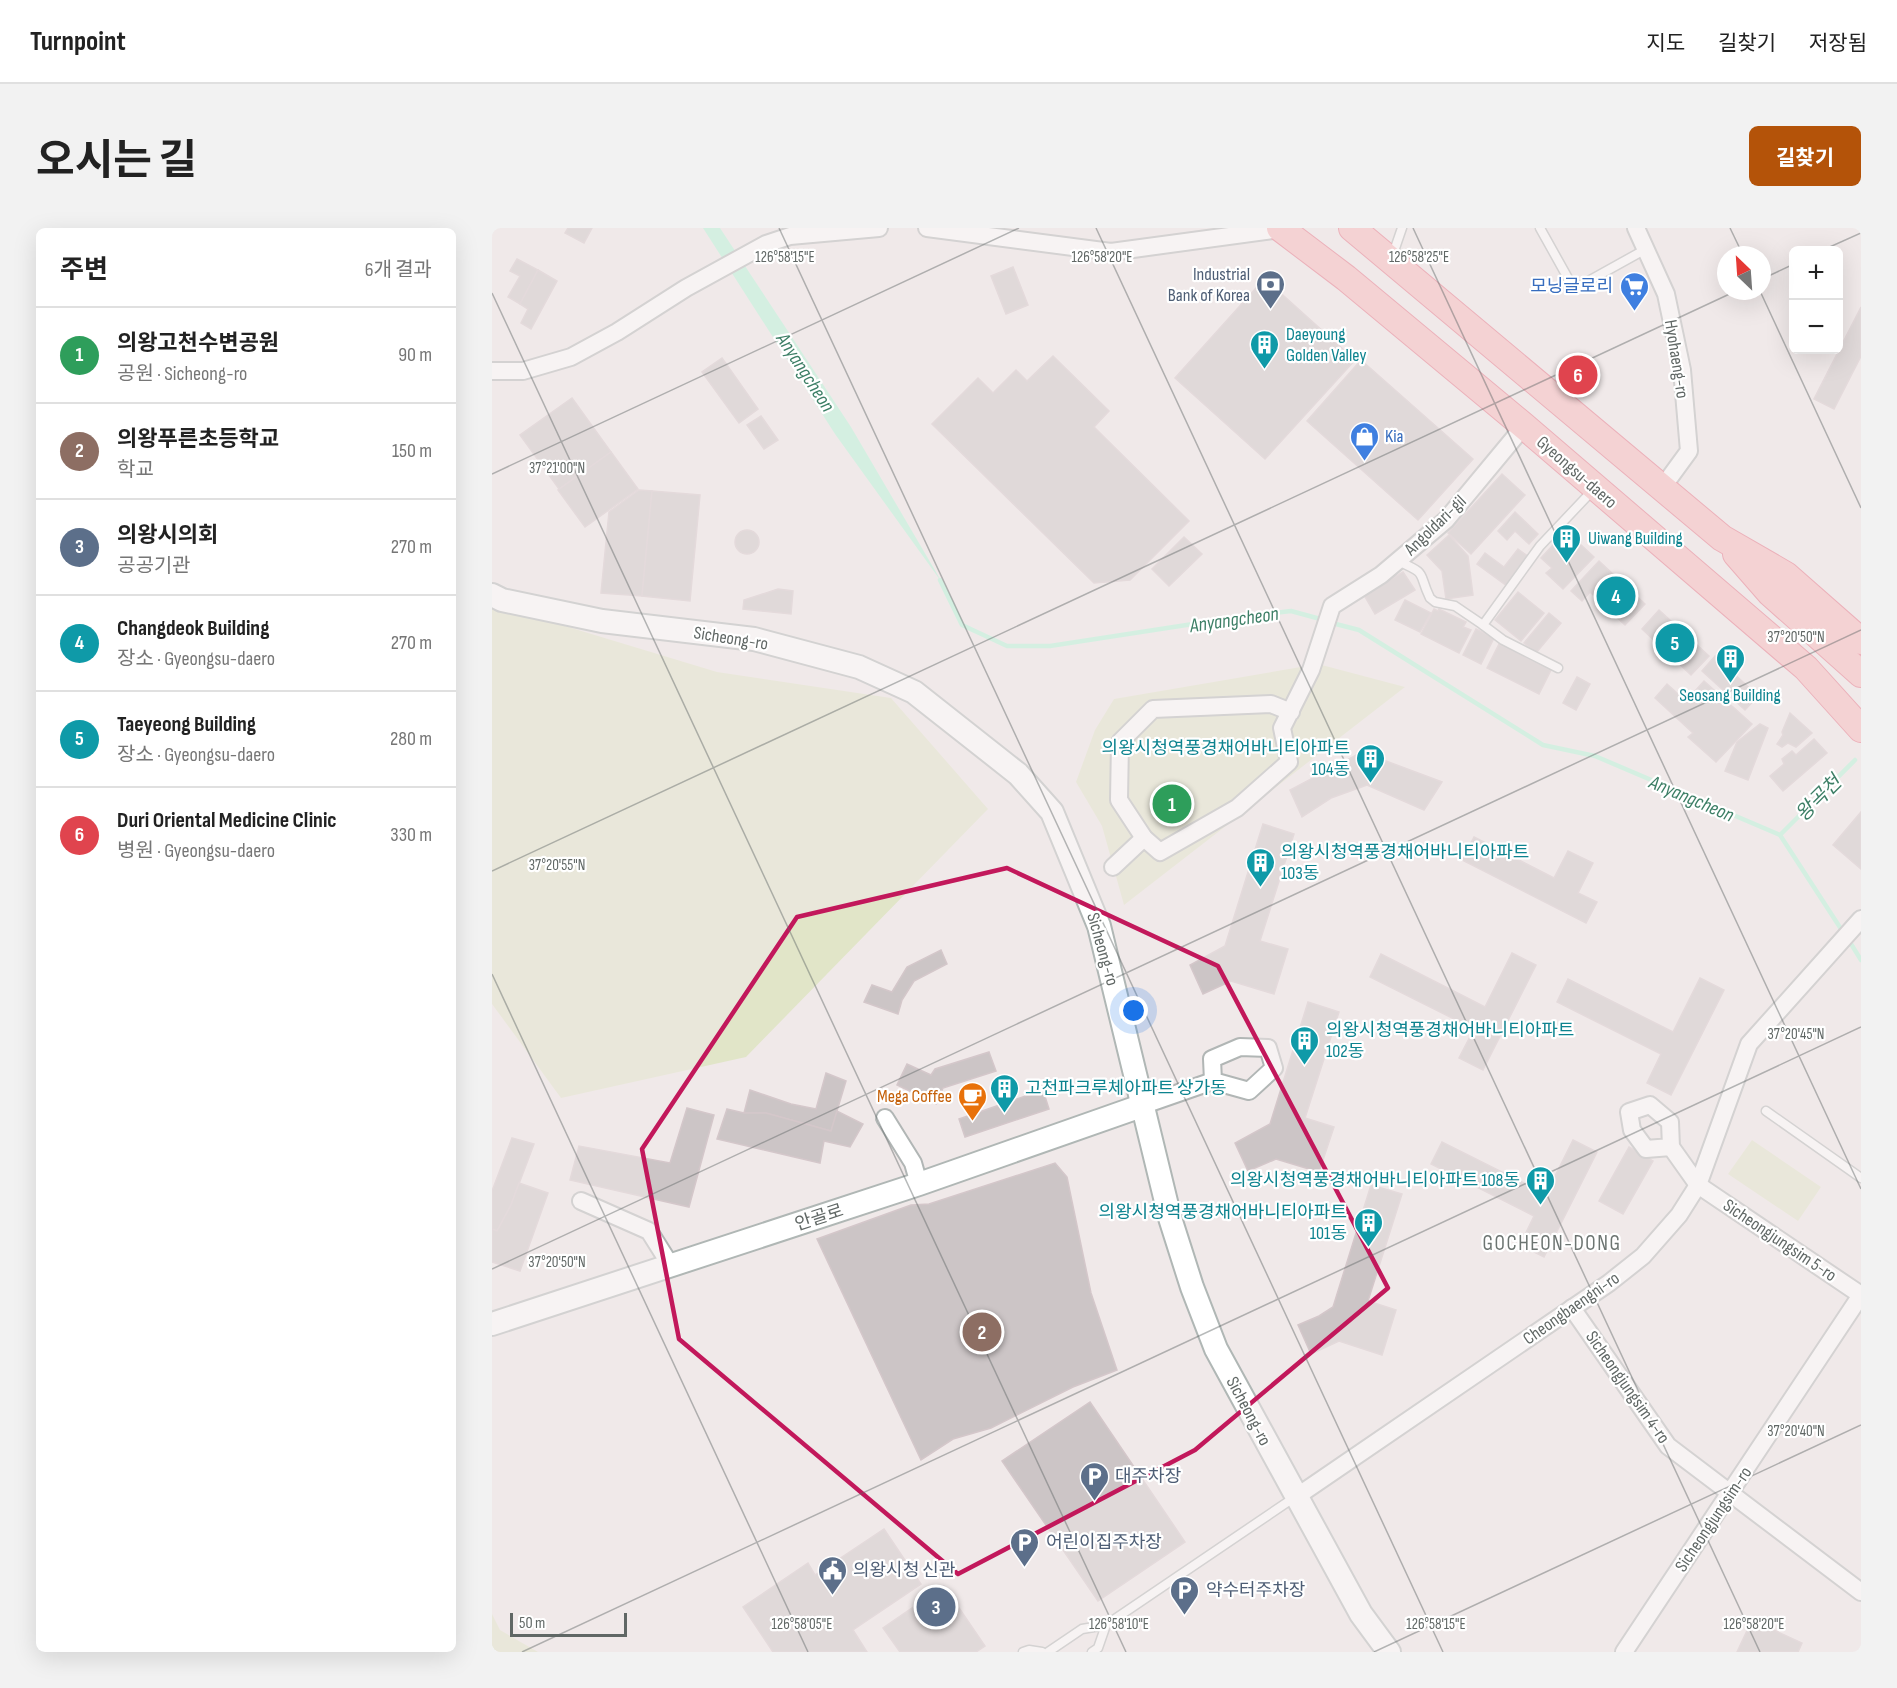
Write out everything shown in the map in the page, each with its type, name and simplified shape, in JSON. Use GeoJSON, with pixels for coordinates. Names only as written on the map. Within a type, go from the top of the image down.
{"type":"FeatureCollection","features":[{"type":"Feature","properties":{"kind":"main road","name":"Gyeongsu-daero"},"geometry":{"type":"LineString","coordinates":[[1281,228],[1346,278],[1524,426],[1806,668],[1861,729]]}},
{"type":"Feature","properties":{"kind":"main road"},"geometry":{"type":"LineString","coordinates":[[1352,228],[1722,538],[1770,593],[1861,674]]}},
{"type":"Feature","properties":{"kind":"main road"},"geometry":{"type":"LineString","coordinates":[[1722,538],[1786,575],[1861,641]]}},
{"type":"Feature","properties":{"kind":"main road"},"geometry":{"type":"LineString","coordinates":[[1806,668],[1861,706]]}},
{"type":"Feature","properties":{"kind":"street"},"geometry":{"type":"LineString","coordinates":[[492,370],[523,371],[571,357],[618,333],[686,288],[766,244],[792,235],[879,228]]}},
{"type":"Feature","properties":{"kind":"street"},"geometry":{"type":"LineString","coordinates":[[927,228],[1111,252],[1281,228]]}},
{"type":"Feature","properties":{"kind":"street"},"geometry":{"type":"LineString","coordinates":[[1150,245],[1165,228]]}},
{"type":"Feature","properties":{"kind":"street","name":"Hyohaeng-ro"},"geometry":{"type":"LineString","coordinates":[[1636,228],[1666,294],[1682,370],[1689,451],[1662,488]]}},
{"type":"Feature","properties":{"kind":"street","name":"Angoldari-gil"},"geometry":{"type":"LineString","coordinates":[[1291,712],[1311,670],[1332,606],[1381,575],[1446,519],[1524,426]]}},
{"type":"Feature","properties":{"kind":"street","name":"Sicheong-ro"},"geometry":{"type":"LineString","coordinates":[[492,595],[502,600],[602,621],[754,639],[859,668],[914,692],[1018,774],[1052,812],[1099,926],[1170,1218],[1192,1287],[1216,1349],[1361,1614],[1389,1652]]}},
{"type":"Feature","properties":{"kind":"street"},"geometry":{"type":"LineString","coordinates":[[1271,704],[1291,712],[1282,728],[1289,762],[1237,808],[1160,852],[1144,838],[1119,800],[1120,742],[1153,709],[1271,704]]}},
{"type":"Feature","properties":{"kind":"street"},"geometry":{"type":"LineString","coordinates":[[1113,867],[1144,838]]}},
{"type":"Feature","properties":{"kind":"street","name":"Cheongbaengni-ro"},"geometry":{"type":"LineString","coordinates":[[1296,1497],[1609,1283],[1643,1256],[1679,1215],[1698,1185],[1749,1044],[1861,919]]}},
{"type":"Feature","properties":{"kind":"street"},"geometry":{"type":"LineString","coordinates":[[1144,1105],[1213,1081]]}},
{"type":"Feature","properties":{"kind":"street","name":"안골로"},"geometry":{"type":"LineString","coordinates":[[492,1324],[919,1184],[1144,1105]]}},
{"type":"Feature","properties":{"kind":"street"},"geometry":{"type":"LineString","coordinates":[[885,1118],[913,1163],[919,1184]]}},
{"type":"Feature","properties":{"kind":"street"},"geometry":{"type":"LineString","coordinates":[[1671,1147],[1698,1185]]}},
{"type":"Feature","properties":{"kind":"street","name":"Sicheongjungsim 5-ro"},"geometry":{"type":"LineString","coordinates":[[1698,1185],[1861,1295]]}},
{"type":"Feature","properties":{"kind":"street"},"geometry":{"type":"LineString","coordinates":[[581,1201],[649,1231],[671,1266]]}},
{"type":"Feature","properties":{"kind":"street","name":"Sicheongjungsim-ro"},"geometry":{"type":"LineString","coordinates":[[1624,1652],[1861,1295]]}},
{"type":"Feature","properties":{"kind":"street","name":"Sicheongjungsim 4-ro"},"geometry":{"type":"LineString","coordinates":[[1572,1308],[1668,1446],[1861,1592]]}},
{"type":"Feature","properties":{"kind":"lane"},"geometry":{"type":"LineString","coordinates":[[1391,260],[1402,228]]}},
{"type":"Feature","properties":{"kind":"lane"},"geometry":{"type":"LineString","coordinates":[[1540,228],[1574,289],[1647,249]]}},
{"type":"Feature","properties":{"kind":"lane"},"geometry":{"type":"LineString","coordinates":[[1483,625],[1540,546],[1595,487]]}},
{"type":"Feature","properties":{"kind":"lane"},"geometry":{"type":"LineString","coordinates":[[1398,561],[1423,575],[1430,598],[1435,602],[1455,606],[1503,640],[1558,669]]}},
{"type":"Feature","properties":{"kind":"lane"},"geometry":{"type":"LineString","coordinates":[[1766,1111],[1861,1178]]}},
{"type":"Feature","properties":{"kind":"lane"},"geometry":{"type":"LineString","coordinates":[[1048,1652],[1082,1629],[1106,1625],[1296,1497]]}},
{"type":"Feature","properties":{"kind":"lane"},"geometry":{"type":"LineString","coordinates":[[1092,1652],[1098,1648],[1106,1625]]}},
{"type":"Feature","properties":{"kind":"lane"},"geometry":{"type":"LineString","coordinates":[[1023,1652],[1029,1650],[1042,1652]]}},
{"type":"Feature","properties":{"kind":"highlighted area"},"geometry":{"type":"Polygon","coordinates":[[[1007,868],[1218,966],[1388,1288],[1195,1450],[958,1574],[679,1339],[642,1149],[797,917],[1007,868]]]}},
{"type":"Feature","properties":{"kind":"shaded area"},"geometry":{"type":"Polygon","coordinates":[[[492,604],[717,672],[891,698],[988,809],[746,1057],[561,1098],[492,1004],[492,604]]]}},
{"type":"Feature","properties":{"kind":"shaded area"},"geometry":{"type":"Polygon","coordinates":[[[1318,664],[1405,687],[1124,905],[1102,826],[1076,782],[1095,730],[1114,699],[1318,664]]]}},
{"type":"Feature","properties":{"kind":"shaded area"},"geometry":{"type":"Polygon","coordinates":[[[1752,1140],[1821,1187],[1798,1221],[1728,1174],[1752,1140]]]}},
{"type":"Feature","properties":{"kind":"shaded area"},"geometry":{"type":"Polygon","coordinates":[[[492,1614],[500,1630],[538,1652],[492,1652],[492,1614]]]}},
{"type":"Feature","properties":{"kind":"water"},"geometry":{"type":"Polygon","coordinates":[[[703,228],[720,228],[851,427],[943,584],[835,434],[703,228]]]}},
{"type":"Feature","properties":{"kind":"building"},"geometry":{"type":"Polygon","coordinates":[[[568,228],[592,228],[584,243],[565,233],[568,228]]]}},
{"type":"Feature","properties":{"kind":"building"},"geometry":{"type":"Polygon","coordinates":[[[517,259],[538,270],[520,304],[508,297],[520,276],[510,271],[517,259]]]}},
{"type":"Feature","properties":{"kind":"building"},"geometry":{"type":"Polygon","coordinates":[[[1013,267],[1028,305],[1006,314],[991,276],[1013,267]]]}},
{"type":"Feature","properties":{"kind":"building"},"geometry":{"type":"Polygon","coordinates":[[[538,270],[557,281],[531,329],[521,323],[528,309],[520,304],[538,270]]]}},
{"type":"Feature","properties":{"kind":"building","name":"Daeyoung Golden Valley"},"geometry":{"type":"Polygon","coordinates":[[[1256,288],[1275,288],[1355,360],[1265,459],[1175,378],[1256,288]]]}},
{"type":"Feature","properties":{"kind":"building"},"geometry":{"type":"Polygon","coordinates":[[[1861,307],[1861,356],[1834,409],[1814,399],[1837,354],[1843,354],[1843,342],[1861,307]]]}},
{"type":"Feature","properties":{"kind":"building"},"geometry":{"type":"Polygon","coordinates":[[[1053,356],[1109,411],[1094,427],[1189,521],[1130,580],[1094,583],[932,424],[978,378],[993,393],[1016,370],[1027,381],[1053,356]]]}},
{"type":"Feature","properties":{"kind":"building"},"geometry":{"type":"Polygon","coordinates":[[[722,358],[758,409],[739,423],[702,372],[722,358]]]}},
{"type":"Feature","properties":{"kind":"building"},"geometry":{"type":"Polygon","coordinates":[[[1361,360],[1473,459],[1418,520],[1307,421],[1361,360]]]}},
{"type":"Feature","properties":{"kind":"building"},"geometry":{"type":"Polygon","coordinates":[[[572,398],[611,452],[559,489],[520,435],[572,398]]]}},
{"type":"Feature","properties":{"kind":"building"},"geometry":{"type":"Polygon","coordinates":[[[761,416],[778,440],[764,449],[747,425],[761,416]]]}},
{"type":"Feature","properties":{"kind":"building"},"geometry":{"type":"Polygon","coordinates":[[[611,452],[638,489],[585,527],[558,490],[611,452]]]}},
{"type":"Feature","properties":{"kind":"building"},"geometry":{"type":"Polygon","coordinates":[[[1502,474],[1525,495],[1471,554],[1448,533],[1502,474]]]}},
{"type":"Feature","properties":{"kind":"building"},"geometry":{"type":"Polygon","coordinates":[[[639,490],[652,491],[642,596],[601,593],[609,512],[639,490]]]}},
{"type":"Feature","properties":{"kind":"building"},"geometry":{"type":"Polygon","coordinates":[[[652,491],[700,495],[690,601],[642,596],[652,491]]]}},
{"type":"Feature","properties":{"kind":"building"},"geometry":{"type":"Polygon","coordinates":[[[1515,512],[1538,534],[1529,544],[1515,531],[1507,540],[1498,531],[1515,512]]]}},
{"type":"Feature","properties":{"kind":"building"},"geometry":{"type":"Polygon","coordinates":[[[747,530],[756,533],[759,542],[756,551],[747,554],[738,551],[735,542],[738,533],[747,530]]]}},
{"type":"Feature","properties":{"kind":"building","name":"Uiwang Building"},"geometry":{"type":"Polygon","coordinates":[[[1566,531],[1594,557],[1563,589],[1546,573],[1552,568],[1541,558],[1566,531]]]}},
{"type":"Feature","properties":{"kind":"building"},"geometry":{"type":"Polygon","coordinates":[[[1449,535],[1468,556],[1473,595],[1446,599],[1442,571],[1427,555],[1449,535]]]}},
{"type":"Feature","properties":{"kind":"building"},"geometry":{"type":"Polygon","coordinates":[[[1184,537],[1202,554],[1169,586],[1152,569],[1184,537]]]}},
{"type":"Feature","properties":{"kind":"building"},"geometry":{"type":"Polygon","coordinates":[[[1518,549],[1529,557],[1507,586],[1477,564],[1485,553],[1504,567],[1518,549]]]}},
{"type":"Feature","properties":{"kind":"building"},"geometry":{"type":"Polygon","coordinates":[[[1599,561],[1645,604],[1625,625],[1590,592],[1582,601],[1571,591],[1599,561]]]}},
{"type":"Feature","properties":{"kind":"building"},"geometry":{"type":"Polygon","coordinates":[[[1403,572],[1415,590],[1375,614],[1364,595],[1403,572]]]}},
{"type":"Feature","properties":{"kind":"building"},"geometry":{"type":"Polygon","coordinates":[[[778,589],[793,591],[791,614],[743,609],[744,600],[778,589]]]}},
{"type":"Feature","properties":{"kind":"building"},"geometry":{"type":"Polygon","coordinates":[[[1518,592],[1544,613],[1521,641],[1495,620],[1518,592]]]}},
{"type":"Feature","properties":{"kind":"building"},"geometry":{"type":"Polygon","coordinates":[[[1405,600],[1431,613],[1420,632],[1395,620],[1405,600]]]}},
{"type":"Feature","properties":{"kind":"building"},"geometry":{"type":"Polygon","coordinates":[[[1434,609],[1438,611],[1439,609],[1466,622],[1463,627],[1471,630],[1459,653],[1421,634],[1434,609]]]}},
{"type":"Feature","properties":{"kind":"building"},"geometry":{"type":"Polygon","coordinates":[[[1659,610],[1709,656],[1691,675],[1642,629],[1659,610]]]}},
{"type":"Feature","properties":{"kind":"building"},"geometry":{"type":"Polygon","coordinates":[[[1549,613],[1561,623],[1536,653],[1524,643],[1549,613]]]}},
{"type":"Feature","properties":{"kind":"building"},"geometry":{"type":"Polygon","coordinates":[[[1476,629],[1494,638],[1481,664],[1463,655],[1476,629]]]}},
{"type":"Feature","properties":{"kind":"building"},"geometry":{"type":"Polygon","coordinates":[[[1499,644],[1551,670],[1539,694],[1487,668],[1499,644]]]}},
{"type":"Feature","properties":{"kind":"building","name":"Seosang Building"},"geometry":{"type":"Polygon","coordinates":[[[1715,656],[1758,696],[1745,710],[1702,671],[1715,656]]]}},
{"type":"Feature","properties":{"kind":"building"},"geometry":{"type":"Polygon","coordinates":[[[1577,677],[1590,684],[1576,710],[1563,703],[1577,677]]]}},
{"type":"Feature","properties":{"kind":"building"},"geometry":{"type":"Polygon","coordinates":[[[1704,681],[1752,724],[1716,762],[1688,737],[1693,733],[1655,698],[1667,684],[1686,701],[1704,681]]]}},
{"type":"Feature","properties":{"kind":"building"},"geometry":{"type":"Polygon","coordinates":[[[1790,713],[1812,733],[1796,747],[1788,743],[1782,747],[1777,744],[1783,735],[1782,732],[1790,713]]]}},
{"type":"Feature","properties":{"kind":"building"},"geometry":{"type":"Polygon","coordinates":[[[1760,724],[1768,728],[1748,780],[1725,771],[1737,742],[1760,724]]]}},
{"type":"Feature","properties":{"kind":"building"},"geometry":{"type":"Polygon","coordinates":[[[1814,739],[1827,753],[1783,791],[1770,776],[1784,764],[1782,759],[1792,751],[1796,755],[1814,739]]]}},
{"type":"Feature","properties":{"kind":"building","name":"의왕시청역풍경채어바니티아파트 104동"},"geometry":{"type":"Polygon","coordinates":[[[1362,752],[1442,782],[1424,810],[1367,785],[1331,798],[1302,817],[1290,790],[1362,752]]]}},
{"type":"Feature","properties":{"kind":"building"},"geometry":{"type":"Polygon","coordinates":[[[1861,812],[1861,869],[1833,845],[1861,812]]]}},
{"type":"Feature","properties":{"kind":"building","name":"의왕시청역풍경채어바니티아파트 103동"},"geometry":{"type":"Polygon","coordinates":[[[1263,824],[1294,834],[1260,941],[1288,949],[1274,994],[1231,981],[1203,994],[1190,965],[1225,946],[1263,824]]]}},
{"type":"Feature","properties":{"kind":"building"},"geometry":{"type":"Polygon","coordinates":[[[1474,837],[1554,878],[1568,851],[1593,863],[1578,893],[1597,902],[1586,923],[1462,860],[1474,837]]]}},
{"type":"Feature","properties":{"kind":"building"},"geometry":{"type":"Polygon","coordinates":[[[941,950],[947,964],[914,981],[902,1000],[898,1014],[864,1002],[872,985],[892,992],[907,967],[941,950]]]}},
{"type":"Feature","properties":{"kind":"building"},"geometry":{"type":"Polygon","coordinates":[[[1512,953],[1536,965],[1483,1070],[1459,1058],[1474,1029],[1370,977],[1381,954],[1485,1007],[1512,953]]]}},
{"type":"Feature","properties":{"kind":"building"},"geometry":{"type":"Polygon","coordinates":[[[1700,978],[1724,990],[1671,1095],[1647,1083],[1661,1054],[1557,1002],[1568,979],[1673,1032],[1700,978]]]}},
{"type":"Feature","properties":{"kind":"building","name":"의왕시청역풍경채어바니티아파트 102동"},"geometry":{"type":"Polygon","coordinates":[[[1308,1002],[1339,1012],[1305,1118],[1334,1127],[1319,1172],[1276,1159],[1248,1171],[1235,1143],[1270,1124],[1308,1002]]]}},
{"type":"Feature","properties":{"kind":"building"},"geometry":{"type":"Polygon","coordinates":[[[989,1052],[996,1071],[943,1088],[936,1104],[897,1085],[907,1064],[931,1075],[935,1069],[989,1052]]]}},
{"type":"Feature","properties":{"kind":"building"},"geometry":{"type":"Polygon","coordinates":[[[826,1073],[846,1081],[831,1131],[766,1113],[744,1113],[750,1090],[791,1104],[816,1109],[826,1073]]]}},
{"type":"Feature","properties":{"kind":"building","name":"고천파크루체아파트 상가동"},"geometry":{"type":"Polygon","coordinates":[[[1043,1090],[1049,1109],[965,1137],[959,1119],[1043,1090]]]}},
{"type":"Feature","properties":{"kind":"building"},"geometry":{"type":"Polygon","coordinates":[[[687,1108],[714,1115],[689,1207],[570,1180],[579,1146],[670,1163],[687,1108]]]}},
{"type":"Feature","properties":{"kind":"building"},"geometry":{"type":"Polygon","coordinates":[[[727,1109],[744,1113],[766,1113],[831,1131],[837,1111],[863,1124],[850,1147],[824,1141],[820,1163],[717,1139],[727,1109]]]}},
{"type":"Feature","properties":{"kind":"building"},"geometry":{"type":"Polygon","coordinates":[[[512,1138],[534,1144],[511,1205],[497,1231],[492,1229],[492,1191],[512,1138]]]}},
{"type":"Feature","properties":{"kind":"building","name":"의왕시청역풍경채어바니티아파트 108동"},"geometry":{"type":"Polygon","coordinates":[[[1573,1140],[1597,1152],[1544,1257],[1520,1245],[1534,1216],[1431,1164],[1442,1142],[1546,1194],[1573,1140]]]}},
{"type":"Feature","properties":{"kind":"building"},"geometry":{"type":"Polygon","coordinates":[[[1629,1147],[1653,1161],[1623,1214],[1599,1201],[1629,1147]]]}},
{"type":"Feature","properties":{"kind":"building"},"geometry":{"type":"Polygon","coordinates":[[[1055,1163],[1067,1177],[1091,1293],[1117,1370],[1073,1387],[991,1428],[953,1439],[921,1460],[817,1239],[911,1205],[929,1204],[1055,1163]]]}},
{"type":"Feature","properties":{"kind":"building"},"geometry":{"type":"Polygon","coordinates":[[[519,1183],[548,1193],[520,1271],[492,1262],[492,1229],[497,1231],[511,1205],[519,1183]]]}},
{"type":"Feature","properties":{"kind":"building","name":"의왕시청역풍경채어바니티아파트 101동"},"geometry":{"type":"Polygon","coordinates":[[[1371,1185],[1402,1194],[1368,1301],[1396,1310],[1382,1355],[1339,1341],[1311,1354],[1298,1325],[1333,1307],[1371,1185]]]}},
{"type":"Feature","properties":{"kind":"building","name":"대주차장"},"geometry":{"type":"Polygon","coordinates":[[[1090,1402],[1185,1542],[1098,1601],[1002,1461],[1090,1402]]]}},
{"type":"Feature","properties":{"kind":"building","name":"의왕시청 신관"},"geometry":{"type":"Polygon","coordinates":[[[884,1529],[921,1584],[853,1630],[867,1652],[773,1652],[743,1607],[808,1563],[815,1575],[884,1529]]]}},
{"type":"Feature","properties":{"kind":"building"},"geometry":{"type":"Polygon","coordinates":[[[944,1586],[985,1646],[976,1652],[900,1652],[883,1628],[944,1586]]]}},
{"type":"Feature","properties":{"kind":"building"},"geometry":{"type":"Polygon","coordinates":[[[1752,1620],[1802,1643],[1798,1652],[1737,1652],[1752,1620]]]}},
{"type":"Feature","properties":{"kind":"waterway","name":"Anyangcheon"},"geometry":{"type":"LineString","coordinates":[[940,580],[962,625],[1007,646],[1050,646],[1291,611],[1324,620]]}},
{"type":"Feature","properties":{"kind":"waterway","name":"Anyangcheon"},"geometry":{"type":"LineString","coordinates":[[1332,623],[1359,630],[1543,745],[1595,756],[1780,835],[1843,932]]}},
{"type":"Feature","properties":{"kind":"waterway","name":"왕곡천"},"geometry":{"type":"LineString","coordinates":[[1780,835],[1855,760]]}},
{"type":"Feature","properties":{"kind":"waterway","name":"Anyangcheon"},"geometry":{"type":"LineString","coordinates":[[1848,939],[1861,960]]}},
{"type":"Feature","properties":{"kind":"place","name":"Industrial Bank of Korea"},"geometry":{"type":"Point","coordinates":[1271,310]}},
{"type":"Feature","properties":{"kind":"place","name":"모닝글로리"},"geometry":{"type":"Point","coordinates":[1634,312]}},
{"type":"Feature","properties":{"kind":"place","name":"Daeyoung Golden Valley"},"geometry":{"type":"Point","coordinates":[1265,370]}},
{"type":"Feature","properties":{"kind":"place","name":"Duri Oriental Medicine Clinic"},"geometry":{"type":"Point","coordinates":[1578,375]}},
{"type":"Feature","properties":{"kind":"place","name":"Kia"},"geometry":{"type":"Point","coordinates":[1364,462]}},
{"type":"Feature","properties":{"kind":"place","name":"Uiwang Building"},"geometry":{"type":"Point","coordinates":[1567,564]}},
{"type":"Feature","properties":{"kind":"place","name":"Changdeok Building"},"geometry":{"type":"Point","coordinates":[1616,596]}},
{"type":"Feature","properties":{"kind":"place","name":"Taeyeong Building"},"geometry":{"type":"Point","coordinates":[1675,643]}},
{"type":"Feature","properties":{"kind":"place","name":"Seosang Building"},"geometry":{"type":"Point","coordinates":[1730,684]}},
{"type":"Feature","properties":{"kind":"place","name":"의왕시청역풍경채어바니티아파트 104동"},"geometry":{"type":"Point","coordinates":[1371,784]}},
{"type":"Feature","properties":{"kind":"place","name":"의왕고천수변공원"},"geometry":{"type":"Point","coordinates":[1172,804]}},
{"type":"Feature","properties":{"kind":"place","name":"의왕시청역풍경채어바니티아파트 103동"},"geometry":{"type":"Point","coordinates":[1260,888]}},
{"type":"Feature","properties":{"kind":"place","name":"의왕시청역풍경채어바니티아파트 102동"},"geometry":{"type":"Point","coordinates":[1305,1066]}},
{"type":"Feature","properties":{"kind":"place","name":"고천파크루체아파트 상가동"},"geometry":{"type":"Point","coordinates":[1004,1114]}},
{"type":"Feature","properties":{"kind":"place","name":"Mega Coffee"},"geometry":{"type":"Point","coordinates":[973,1122]}},
{"type":"Feature","properties":{"kind":"place","name":"의왕시청역풍경채어바니티아파트 108동"},"geometry":{"type":"Point","coordinates":[1541,1206]}},
{"type":"Feature","properties":{"kind":"place","name":"의왕시청역풍경채어바니티아파트 101동"},"geometry":{"type":"Point","coordinates":[1368,1248]}},
{"type":"Feature","properties":{"kind":"place","name":"의왕푸른초등학교"},"geometry":{"type":"Point","coordinates":[982,1332]}},
{"type":"Feature","properties":{"kind":"place","name":"대주차장"},"geometry":{"type":"Point","coordinates":[1094,1502]}},
{"type":"Feature","properties":{"kind":"place","name":"어린이집주차장"},"geometry":{"type":"Point","coordinates":[1025,1568]}},
{"type":"Feature","properties":{"kind":"place","name":"의왕시청 신관"},"geometry":{"type":"Point","coordinates":[832,1596]}},
{"type":"Feature","properties":{"kind":"place","name":"의왕시의회"},"geometry":{"type":"Point","coordinates":[936,1607]}},
{"type":"Feature","properties":{"kind":"place","name":"약수터주차장"},"geometry":{"type":"Point","coordinates":[1185,1616]}},
{"type":"Feature","properties":{"kind":"district","name":"GOCHEON-DONG"},"geometry":{"type":"Point","coordinates":[1552,1243]}}]}
